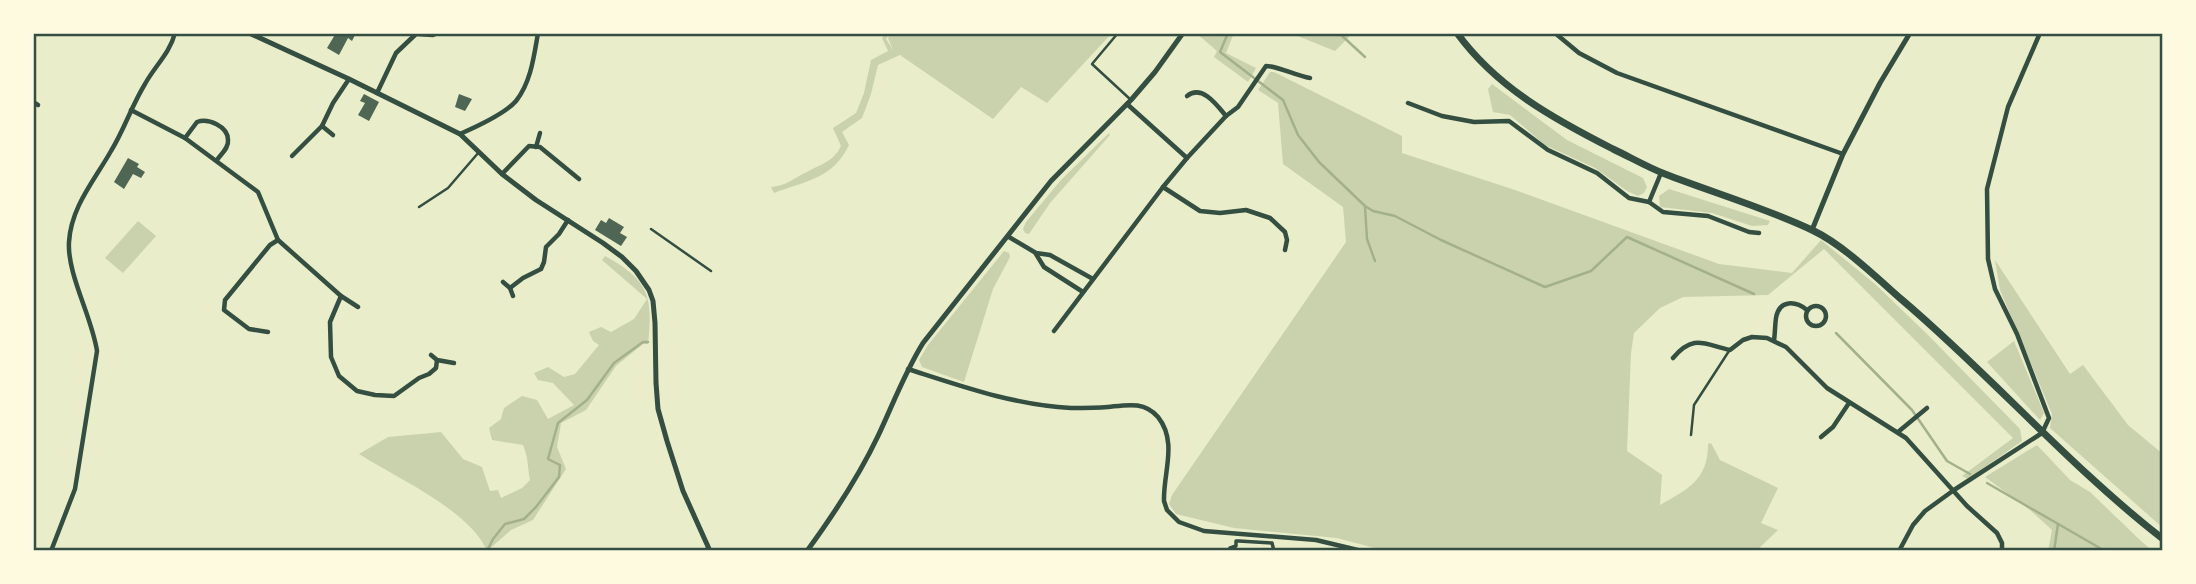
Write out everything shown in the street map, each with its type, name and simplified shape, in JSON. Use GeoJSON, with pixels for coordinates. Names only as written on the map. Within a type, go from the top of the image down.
{"type":"FeatureCollection","features":[{"type":"Feature","properties":{"kind":"main road"},"geometry":{"type":"LineString","coordinates":[[1457,33],[1505,85],[1570,127],[1661,173],[1824,236],[1936,328],[2042,433],[2122,506],[2163,539]]}},
{"type":"Feature","properties":{"kind":"street"},"geometry":{"type":"LineString","coordinates":[[51,551],[75,488],[97,351],[70,261],[68,245],[71,227],[76,210],[112,150],[146,82],[167,52],[175,33]]}},
{"type":"Feature","properties":{"kind":"street"},"geometry":{"type":"LineString","coordinates":[[249,33],[460,134],[502,174],[622,257],[643,280],[653,301],[659,410],[683,491],[710,551]]}},
{"type":"Feature","properties":{"kind":"street"},"geometry":{"type":"LineString","coordinates":[[377,93],[396,53],[417,34],[438,33]]}},
{"type":"Feature","properties":{"kind":"street"},"geometry":{"type":"LineString","coordinates":[[460,134],[484,124],[516,101],[532,69],[538,33]]}},
{"type":"Feature","properties":{"kind":"street"},"geometry":{"type":"LineString","coordinates":[[807,551],[852,484],[923,343],[1051,181],[1156,72],[1183,33]]}},
{"type":"Feature","properties":{"kind":"street"},"geometry":{"type":"LineString","coordinates":[[1555,33],[1579,53],[1617,73],[1843,154]]}},
{"type":"Feature","properties":{"kind":"street"},"geometry":{"type":"LineString","coordinates":[[1812,230],[1843,154],[1910,33]]}},
{"type":"Feature","properties":{"kind":"street"},"geometry":{"type":"LineString","coordinates":[[1899,551],[1919,518],[1954,490],[2042,433],[2049,418],[2017,334],[1995,289],[1988,259],[1987,189],[2008,107],[2040,33]]}},
{"type":"Feature","properties":{"kind":"street"},"geometry":{"type":"LineString","coordinates":[[1054,331],[1163,187],[1226,116],[1238,107],[1266,66],[1310,78]]}},
{"type":"Feature","properties":{"kind":"street"},"geometry":{"type":"LineString","coordinates":[[292,156],[322,127],[332,103],[349,79]]}},
{"type":"Feature","properties":{"kind":"street"},"geometry":{"type":"LineString","coordinates":[[1187,96],[1196,91],[1202,93],[1226,116]]}},
{"type":"Feature","properties":{"kind":"street"},"geometry":{"type":"LineString","coordinates":[[1129,102],[1188,158]]}},
{"type":"Feature","properties":{"kind":"street"},"geometry":{"type":"LineString","coordinates":[[1408,103],[1442,116],[1467,120],[1509,121],[1548,150],[1597,173],[1629,198],[1649,202],[1663,212],[1708,216],[1749,232],[1759,233]]}},
{"type":"Feature","properties":{"kind":"street"},"geometry":{"type":"LineString","coordinates":[[131,110],[185,138],[258,192],[278,240],[341,296],[358,307]]}},
{"type":"Feature","properties":{"kind":"street"},"geometry":{"type":"LineString","coordinates":[[185,138],[197,122],[206,119],[214,123],[225,131],[228,138],[227,146],[217,160]]}},
{"type":"Feature","properties":{"kind":"street"},"geometry":{"type":"LineString","coordinates":[[322,127],[333,135]]}},
{"type":"Feature","properties":{"kind":"street"},"geometry":{"type":"LineString","coordinates":[[536,147],[540,133]]}},
{"type":"Feature","properties":{"kind":"street"},"geometry":{"type":"LineString","coordinates":[[502,174],[528,146],[540,147],[579,178]]}},
{"type":"Feature","properties":{"kind":"street"},"geometry":{"type":"LineString","coordinates":[[1649,202],[1661,173]]}},
{"type":"Feature","properties":{"kind":"street"},"geometry":{"type":"LineString","coordinates":[[1163,187],[1200,211],[1220,213],[1246,210],[1270,218],[1285,232],[1285,250]]}},
{"type":"Feature","properties":{"kind":"street"},"geometry":{"type":"LineString","coordinates":[[510,288],[541,269],[546,247],[568,220]]}},
{"type":"Feature","properties":{"kind":"street"},"geometry":{"type":"LineString","coordinates":[[1009,237],[1036,254],[1044,267],[1083,292]]}},
{"type":"Feature","properties":{"kind":"street"},"geometry":{"type":"LineString","coordinates":[[268,332],[249,329],[224,310],[225,299],[270,245],[278,240]]}},
{"type":"Feature","properties":{"kind":"street"},"geometry":{"type":"LineString","coordinates":[[1036,254],[1050,255],[1093,279]]}},
{"type":"Feature","properties":{"kind":"street"},"geometry":{"type":"LineString","coordinates":[[503,282],[510,288],[513,296]]}},
{"type":"Feature","properties":{"kind":"street"},"geometry":{"type":"LineString","coordinates":[[341,296],[330,322],[331,357],[339,376],[357,391],[394,396],[429,374],[436,368],[437,360]]}},
{"type":"Feature","properties":{"kind":"street"},"geometry":{"type":"LineString","coordinates":[[1774,341],[1776,318],[1782,307],[1799,303],[1807,310]]}},
{"type":"Feature","properties":{"kind":"street"},"geometry":{"type":"LineString","coordinates":[[1813,306],[1823,309],[1826,315],[1823,323],[1816,326],[1809,324],[1806,319],[1807,310],[1813,306]]}},
{"type":"Feature","properties":{"kind":"street"},"geometry":{"type":"LineString","coordinates":[[245,335],[249,329]]}},
{"type":"Feature","properties":{"kind":"street"},"geometry":{"type":"LineString","coordinates":[[1672,358],[1687,346],[1713,344],[1730,350],[1752,337],[1774,341],[1786,348],[1820,382],[1849,404],[1898,432],[1913,444],[1967,506],[1997,533],[2002,543],[2002,551]]}},
{"type":"Feature","properties":{"kind":"street"},"geometry":{"type":"LineString","coordinates":[[430,355],[437,360],[454,363]]}},
{"type":"Feature","properties":{"kind":"street"},"geometry":{"type":"LineString","coordinates":[[908,369],[978,392],[1020,402],[1069,408],[1141,405],[1158,417],[1168,437],[1164,501],[1167,510],[1178,522],[1203,530],[1316,540],[1362,551]]}},
{"type":"Feature","properties":{"kind":"street"},"geometry":{"type":"LineString","coordinates":[[1821,437],[1833,427],[1849,404]]}},
{"type":"Feature","properties":{"kind":"street"},"geometry":{"type":"LineString","coordinates":[[1898,432],[1927,408]]}},
{"type":"Feature","properties":{"kind":"street"},"geometry":{"type":"LineString","coordinates":[[1228,551],[1236,546],[1236,541],[1272,543],[1274,551]]}},
{"type":"Feature","properties":{"kind":"lane"},"geometry":{"type":"LineString","coordinates":[[1118,33],[1092,64],[1129,102]]}},
{"type":"Feature","properties":{"kind":"lane"},"geometry":{"type":"LineString","coordinates":[[419,207],[449,188],[479,152]]}},
{"type":"Feature","properties":{"kind":"lane"},"geometry":{"type":"LineString","coordinates":[[651,229],[711,271]]}},
{"type":"Feature","properties":{"kind":"lane"},"geometry":{"type":"LineString","coordinates":[[1691,435],[1694,405],[1730,350]]}},
{"type":"Feature","properties":{"kind":"green space"},"geometry":{"type":"Polygon","coordinates":[[[885,33],[890,33],[886,39],[893,50],[888,38],[891,33],[1112,33],[1047,103],[1021,87],[993,119],[900,55],[878,65],[862,118],[842,132],[849,145],[835,165],[807,182],[774,193],[771,187],[786,183],[822,164],[838,151],[841,146],[833,128],[856,113],[864,93],[871,60],[888,51],[882,38],[885,33]]]}},
{"type":"Feature","properties":{"kind":"green space"},"geometry":{"type":"Polygon","coordinates":[[[1196,33],[1234,33],[1226,53],[1256,68],[1248,82],[1214,57],[1217,51],[1196,33]]]}},
{"type":"Feature","properties":{"kind":"green space"},"geometry":{"type":"Polygon","coordinates":[[[1290,33],[1352,33],[1352,34],[1335,51],[1290,33]]]}},
{"type":"Feature","properties":{"kind":"green space"},"geometry":{"type":"Polygon","coordinates":[[[1270,72],[1402,136],[1402,153],[1515,190],[1719,264],[1792,273],[1821,240],[1875,284],[1928,335],[2020,429],[2022,441],[1968,479],[1962,476],[2013,438],[1824,249],[1768,295],[1683,297],[1660,308],[1634,333],[1627,451],[1662,475],[1660,505],[1687,488],[1700,475],[1708,444],[1711,443],[1720,460],[1778,488],[1761,523],[1778,530],[1756,551],[1386,551],[1337,538],[1234,528],[1176,514],[1169,504],[1172,495],[1346,242],[1343,207],[1283,164],[1278,103],[1258,90],[1270,72]]]}},
{"type":"Feature","properties":{"kind":"green space"},"geometry":{"type":"Polygon","coordinates":[[[1492,84],[1567,140],[1643,178],[1647,187],[1644,193],[1638,196],[1627,191],[1595,168],[1545,145],[1510,115],[1493,112],[1488,89],[1492,84]]]}},
{"type":"Feature","properties":{"kind":"green space"},"geometry":{"type":"Polygon","coordinates":[[[1109,133],[1050,203],[1029,234],[1025,233],[1023,229],[1026,222],[1061,180],[1109,133]]]}},
{"type":"Feature","properties":{"kind":"green space"},"geometry":{"type":"Polygon","coordinates":[[[1669,189],[1770,221],[1768,225],[1752,226],[1712,213],[1660,207],[1659,196],[1669,189]]]}},
{"type":"Feature","properties":{"kind":"green space"},"geometry":{"type":"Polygon","coordinates":[[[138,221],[156,236],[123,273],[105,258],[138,221]]]}},
{"type":"Feature","properties":{"kind":"green space"},"geometry":{"type":"Polygon","coordinates":[[[1004,251],[1009,253],[1010,257],[993,289],[964,382],[922,367],[919,360],[928,345],[1004,251]]]}},
{"type":"Feature","properties":{"kind":"green space"},"geometry":{"type":"Polygon","coordinates":[[[605,256],[631,273],[645,291],[648,301],[650,313],[648,344],[643,344],[616,366],[586,410],[561,423],[557,447],[566,469],[533,520],[511,530],[487,551],[478,536],[449,509],[359,454],[388,437],[441,432],[463,459],[482,467],[490,491],[498,490],[501,498],[522,488],[530,480],[523,445],[492,440],[489,428],[501,419],[504,408],[522,396],[537,400],[548,419],[574,405],[553,383],[538,380],[534,373],[548,367],[564,377],[575,374],[599,345],[593,341],[589,332],[601,327],[611,332],[634,319],[647,299],[602,260],[605,256]]]}},
{"type":"Feature","properties":{"kind":"green space"},"geometry":{"type":"Polygon","coordinates":[[[1995,260],[2070,374],[2083,365],[2128,425],[2163,454],[2163,528],[2050,428],[2052,414],[2000,290],[1995,260]]]}},
{"type":"Feature","properties":{"kind":"green space"},"geometry":{"type":"Polygon","coordinates":[[[2014,341],[2044,413],[2040,420],[1987,362],[2014,341]]]}},
{"type":"Feature","properties":{"kind":"green space"},"geometry":{"type":"Polygon","coordinates":[[[2037,445],[2070,480],[2090,492],[2153,551],[2048,551],[2052,530],[1985,477],[2037,445]]]}},
{"type":"Feature","properties":{"kind":"building"},"geometry":{"type":"Polygon","coordinates":[[[336,33],[356,33],[352,41],[348,38],[339,55],[327,48],[336,33]]]}},
{"type":"Feature","properties":{"kind":"building"},"geometry":{"type":"Polygon","coordinates":[[[364,94],[379,102],[369,121],[358,115],[365,103],[360,101],[364,94]]]}},
{"type":"Feature","properties":{"kind":"building"},"geometry":{"type":"Polygon","coordinates":[[[459,94],[472,99],[465,111],[455,107],[459,94]]]}},
{"type":"Feature","properties":{"kind":"building"},"geometry":{"type":"Polygon","coordinates":[[[128,158],[139,164],[137,167],[145,172],[141,178],[133,174],[124,189],[114,182],[128,158]]]}},
{"type":"Feature","properties":{"kind":"building"},"geometry":{"type":"Polygon","coordinates":[[[609,218],[624,227],[620,233],[627,237],[621,246],[595,230],[601,220],[606,223],[609,218]]]}},
{"type":"Feature","properties":{"kind":"waterway"},"geometry":{"type":"LineString","coordinates":[[1228,33],[1220,52],[1283,100],[1298,135],[1319,162],[1373,211],[1395,216],[1545,287],[1591,271],[1627,237],[1754,294]]}},
{"type":"Feature","properties":{"kind":"waterway"},"geometry":{"type":"LineString","coordinates":[[1339,33],[1365,57]]}},
{"type":"Feature","properties":{"kind":"waterway"},"geometry":{"type":"LineString","coordinates":[[1365,207],[1367,239],[1375,261]]}},
{"type":"Feature","properties":{"kind":"waterway"},"geometry":{"type":"LineString","coordinates":[[1836,333],[1912,410],[1947,461],[1970,474]]}},
{"type":"Feature","properties":{"kind":"waterway"},"geometry":{"type":"LineString","coordinates":[[487,551],[505,524],[524,519],[559,477],[560,465],[548,459],[558,423],[587,400],[614,363],[643,342],[648,342]]}},
{"type":"Feature","properties":{"kind":"waterway"},"geometry":{"type":"LineString","coordinates":[[1987,483],[2105,551]]}},
{"type":"Feature","properties":{"kind":"waterway"},"geometry":{"type":"LineString","coordinates":[[2054,551],[2058,524]]}}]}
